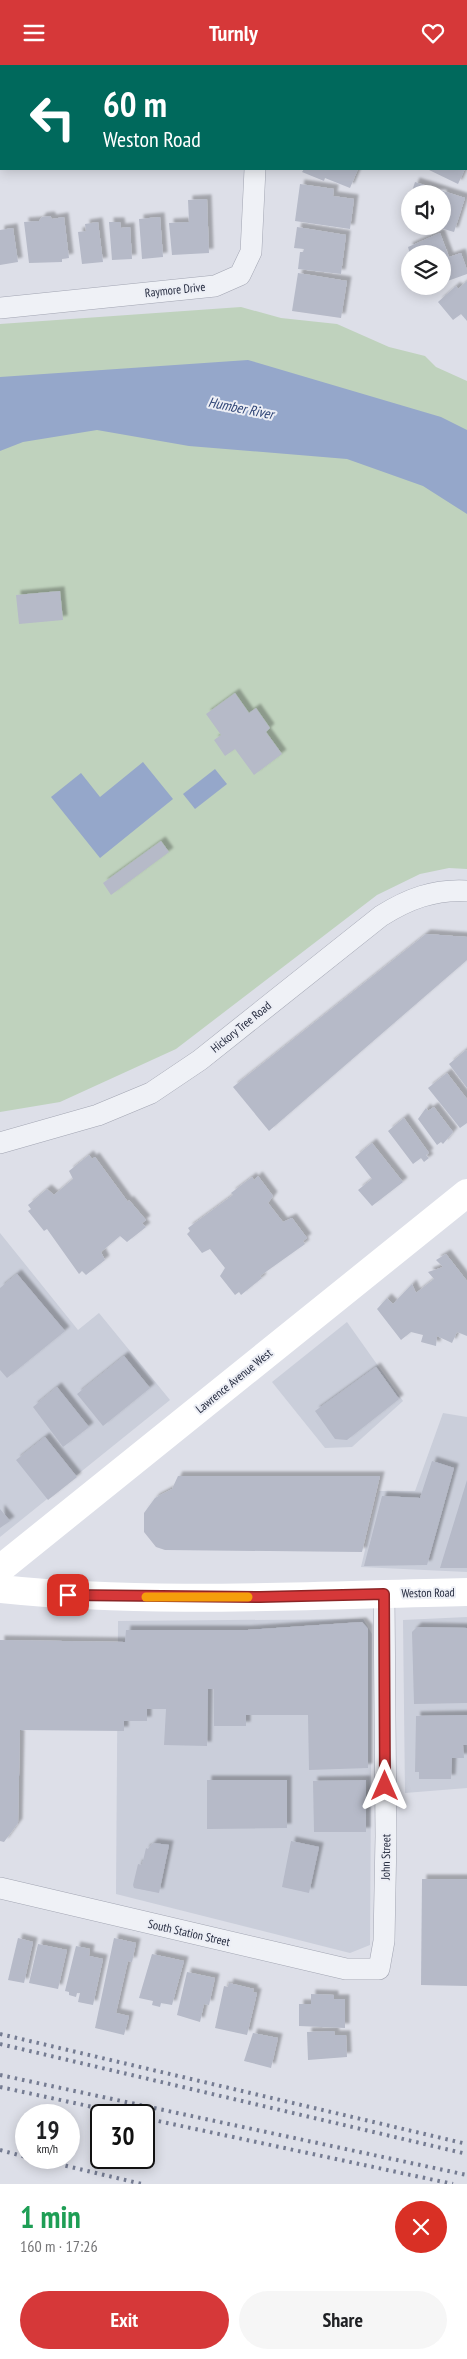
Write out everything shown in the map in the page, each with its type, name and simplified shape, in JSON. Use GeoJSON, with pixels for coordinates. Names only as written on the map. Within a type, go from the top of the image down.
{"type":"FeatureCollection","features":[{"type":"Feature","properties":{"kind":"main road","name":"Lawrence Avenue West"},"geometry":{"type":"LineString","coordinates":[[0,1569],[467,1193]]}},
{"type":"Feature","properties":{"kind":"main road","name":"Weston Road"},"geometry":{"type":"LineString","coordinates":[[0,1589],[68,1595],[167,1597],[467,1593]]}},
{"type":"Feature","properties":{"kind":"street","name":"Raymore Drive"},"geometry":{"type":"LineString","coordinates":[[0,308],[215,286],[240,275],[252,251],[255,170]]}},
{"type":"Feature","properties":{"kind":"street","name":"Hickory Tree Road"},"geometry":{"type":"LineString","coordinates":[[0,1143],[98,1115],[151,1093],[200,1060],[380,916],[420,896],[439,892],[467,891]]}},
{"type":"Feature","properties":{"kind":"street","name":"John Street"},"geometry":{"type":"LineString","coordinates":[[379,1969],[384,1941],[386,1836],[384,1594]]}},
{"type":"Feature","properties":{"kind":"street","name":"South Station Street"},"geometry":{"type":"LineString","coordinates":[[0,1888],[198,1936],[346,1969],[379,1969]]}},
{"type":"Feature","properties":{"kind":"shaded area"},"geometry":{"type":"Polygon","coordinates":[[[0,1233],[78,1330],[99,1313],[170,1400],[0,1537],[0,1233]]]}},
{"type":"Feature","properties":{"kind":"shaded area"},"geometry":{"type":"Polygon","coordinates":[[[347,1322],[403,1401],[352,1447],[325,1448],[272,1382],[347,1322]]]}},
{"type":"Feature","properties":{"kind":"shaded area"},"geometry":{"type":"Polygon","coordinates":[[[443,1413],[467,1417],[467,1572],[361,1567],[379,1491],[415,1491],[443,1413]]]}},
{"type":"Feature","properties":{"kind":"shaded area"},"geometry":{"type":"Polygon","coordinates":[[[467,1617],[467,1788],[405,1793],[403,1620],[467,1617]]]}},
{"type":"Feature","properties":{"kind":"shaded area"},"geometry":{"type":"Polygon","coordinates":[[[363,1619],[372,1634],[370,1945],[350,1953],[116,1894],[118,1621],[363,1619]]]}},
{"type":"Feature","properties":{"kind":"green space"},"geometry":{"type":"Polygon","coordinates":[[[241,307],[281,318],[337,324],[389,347],[425,356],[436,367],[467,381],[467,869],[449,868],[420,874],[377,895],[176,1049],[60,1102],[0,1112],[0,324],[241,307]]]}},
{"type":"Feature","properties":{"kind":"water","name":"Humber River"},"geometry":{"type":"Polygon","coordinates":[[[248,360],[441,417],[467,430],[467,514],[423,486],[347,459],[189,446],[97,430],[23,442],[0,451],[0,377],[248,360]]]}},
{"type":"Feature","properties":{"kind":"water"},"geometry":{"type":"Polygon","coordinates":[[[143,762],[173,799],[100,858],[51,797],[81,773],[100,797],[143,762]]]}},
{"type":"Feature","properties":{"kind":"water"},"geometry":{"type":"Polygon","coordinates":[[[215,769],[227,784],[195,809],[183,794],[215,769]]]}},
{"type":"Feature","properties":{"kind":"building"},"geometry":{"type":"Polygon","coordinates":[[[303,170],[358,170],[350,188],[325,178],[324,181],[302,172],[303,170]]]}},
{"type":"Feature","properties":{"kind":"building"},"geometry":{"type":"Polygon","coordinates":[[[429,170],[465,170],[458,184],[429,170]]]}},
{"type":"Feature","properties":{"kind":"building"},"geometry":{"type":"Polygon","coordinates":[[[300,184],[334,189],[333,196],[354,199],[350,229],[295,221],[300,184]]]}},
{"type":"Feature","properties":{"kind":"building"},"geometry":{"type":"Polygon","coordinates":[[[451,194],[465,198],[454,232],[451,231],[451,194]]]}},
{"type":"Feature","properties":{"kind":"building"},"geometry":{"type":"Polygon","coordinates":[[[207,199],[209,253],[172,255],[169,223],[189,222],[188,200],[207,199]]]}},
{"type":"Feature","properties":{"kind":"building"},"geometry":{"type":"Polygon","coordinates":[[[50,216],[52,219],[64,217],[69,258],[62,259],[62,262],[29,263],[24,222],[39,221],[42,217],[50,216]]]}},
{"type":"Feature","properties":{"kind":"building"},"geometry":{"type":"Polygon","coordinates":[[[160,217],[163,257],[142,259],[139,219],[160,217]]]}},
{"type":"Feature","properties":{"kind":"building"},"geometry":{"type":"Polygon","coordinates":[[[98,222],[103,262],[82,264],[78,232],[86,231],[85,224],[98,222]]]}},
{"type":"Feature","properties":{"kind":"building"},"geometry":{"type":"Polygon","coordinates":[[[109,222],[120,222],[121,228],[130,227],[132,259],[112,260],[109,222]]]}},
{"type":"Feature","properties":{"kind":"building"},"geometry":{"type":"Polygon","coordinates":[[[297,227],[346,235],[341,274],[298,269],[300,252],[303,252],[304,249],[294,248],[297,227]]]}},
{"type":"Feature","properties":{"kind":"building"},"geometry":{"type":"Polygon","coordinates":[[[13,228],[18,262],[0,265],[0,230],[13,228]]]}},
{"type":"Feature","properties":{"kind":"building"},"geometry":{"type":"Polygon","coordinates":[[[435,235],[441,235],[444,245],[413,245],[435,235]]]}},
{"type":"Feature","properties":{"kind":"building"},"geometry":{"type":"Polygon","coordinates":[[[461,253],[467,274],[451,280],[451,256],[461,253]]]}},
{"type":"Feature","properties":{"kind":"building"},"geometry":{"type":"Polygon","coordinates":[[[298,273],[347,281],[341,318],[292,311],[298,273]]]}},
{"type":"Feature","properties":{"kind":"building"},"geometry":{"type":"Polygon","coordinates":[[[467,281],[467,321],[461,314],[453,320],[438,302],[446,295],[451,295],[451,290],[456,286],[458,289],[467,281]]]}},
{"type":"Feature","properties":{"kind":"building"},"geometry":{"type":"Polygon","coordinates":[[[60,591],[63,620],[19,624],[16,595],[60,591]]]}},
{"type":"Feature","properties":{"kind":"building"},"geometry":{"type":"Polygon","coordinates":[[[235,693],[249,713],[256,708],[270,728],[266,732],[282,754],[254,775],[235,749],[225,756],[214,740],[221,735],[206,714],[235,693]]]}},
{"type":"Feature","properties":{"kind":"building"},"geometry":{"type":"Polygon","coordinates":[[[161,841],[169,852],[111,895],[103,883],[161,841]]]}},
{"type":"Feature","properties":{"kind":"building"},"geometry":{"type":"Polygon","coordinates":[[[426,934],[467,937],[467,960],[269,1131],[233,1087],[426,934]]]}},
{"type":"Feature","properties":{"kind":"building"},"geometry":{"type":"Polygon","coordinates":[[[466,1050],[467,1052],[467,1088],[449,1064],[466,1050]]]}},
{"type":"Feature","properties":{"kind":"building"},"geometry":{"type":"Polygon","coordinates":[[[447,1073],[467,1099],[467,1123],[460,1128],[428,1088],[447,1073]]]}},
{"type":"Feature","properties":{"kind":"building"},"geometry":{"type":"Polygon","coordinates":[[[434,1107],[453,1132],[443,1144],[441,1142],[437,1145],[418,1119],[426,1108],[428,1111],[434,1107]]]}},
{"type":"Feature","properties":{"kind":"building"},"geometry":{"type":"Polygon","coordinates":[[[404,1118],[429,1153],[426,1155],[429,1158],[424,1162],[421,1158],[413,1164],[388,1131],[404,1118]]]}},
{"type":"Feature","properties":{"kind":"building"},"geometry":{"type":"Polygon","coordinates":[[[372,1143],[403,1182],[372,1206],[358,1190],[372,1179],[355,1157],[372,1143]]]}},
{"type":"Feature","properties":{"kind":"building"},"geometry":{"type":"Polygon","coordinates":[[[89,1155],[92,1159],[95,1157],[128,1202],[129,1200],[146,1220],[142,1223],[146,1227],[127,1242],[120,1236],[101,1252],[105,1260],[86,1275],[82,1271],[79,1274],[47,1229],[44,1231],[28,1211],[31,1209],[28,1205],[47,1189],[54,1195],[73,1179],[69,1171],[89,1155]]]}},
{"type":"Feature","properties":{"kind":"building"},"geometry":{"type":"Polygon","coordinates":[[[258,1176],[273,1196],[268,1203],[283,1222],[292,1218],[307,1238],[303,1241],[305,1244],[260,1276],[262,1278],[241,1295],[239,1292],[235,1295],[220,1276],[225,1268],[210,1249],[202,1253],[187,1234],[190,1231],[188,1228],[233,1195],[231,1193],[252,1177],[254,1180],[258,1176]]]}},
{"type":"Feature","properties":{"kind":"building"},"geometry":{"type":"Polygon","coordinates":[[[446,1254],[467,1281],[467,1336],[457,1332],[452,1343],[437,1336],[436,1346],[421,1342],[423,1335],[411,1332],[401,1340],[377,1309],[387,1298],[393,1304],[412,1284],[416,1293],[434,1279],[428,1272],[443,1267],[436,1260],[446,1254]]]}},
{"type":"Feature","properties":{"kind":"building"},"geometry":{"type":"Polygon","coordinates":[[[17,1274],[65,1331],[7,1378],[0,1370],[0,1288],[17,1274]]]}},
{"type":"Feature","properties":{"kind":"building"},"geometry":{"type":"Polygon","coordinates":[[[124,1356],[150,1388],[103,1426],[77,1394],[124,1356]]]}},
{"type":"Feature","properties":{"kind":"building"},"geometry":{"type":"Polygon","coordinates":[[[376,1367],[399,1399],[347,1440],[335,1439],[315,1411],[376,1367]]]}},
{"type":"Feature","properties":{"kind":"building"},"geometry":{"type":"Polygon","coordinates":[[[57,1387],[89,1427],[63,1447],[33,1407],[57,1387]]]}},
{"type":"Feature","properties":{"kind":"building"},"geometry":{"type":"Polygon","coordinates":[[[45,1437],[77,1477],[48,1500],[16,1460],[45,1437]]]}},
{"type":"Feature","properties":{"kind":"building"},"geometry":{"type":"Polygon","coordinates":[[[432,1461],[454,1468],[427,1565],[364,1566],[382,1496],[420,1498],[432,1461]]]}},
{"type":"Feature","properties":{"kind":"building"},"geometry":{"type":"Polygon","coordinates":[[[178,1476],[380,1476],[362,1552],[165,1550],[156,1547],[144,1532],[144,1513],[155,1498],[172,1489],[178,1476]]]}},
{"type":"Feature","properties":{"kind":"building"},"geometry":{"type":"Polygon","coordinates":[[[467,1480],[467,1568],[440,1568],[467,1480]]]}},
{"type":"Feature","properties":{"kind":"building"},"geometry":{"type":"Polygon","coordinates":[[[0,1509],[10,1521],[0,1528],[0,1509]]]}},
{"type":"Feature","properties":{"kind":"building"},"geometry":{"type":"Polygon","coordinates":[[[362,1622],[368,1629],[368,1768],[309,1770],[308,1715],[246,1715],[246,1726],[214,1726],[214,1689],[208,1689],[207,1746],[164,1745],[166,1709],[147,1709],[147,1721],[124,1721],[124,1731],[20,1730],[18,1823],[4,1842],[0,1841],[0,1640],[125,1642],[126,1630],[247,1630],[362,1622]]]}},
{"type":"Feature","properties":{"kind":"building"},"geometry":{"type":"Polygon","coordinates":[[[417,1627],[467,1628],[467,1703],[414,1704],[412,1632],[417,1627]]]}},
{"type":"Feature","properties":{"kind":"building"},"geometry":{"type":"Polygon","coordinates":[[[467,1715],[467,1745],[463,1745],[464,1758],[452,1758],[451,1779],[419,1779],[419,1772],[415,1772],[416,1716],[467,1715]]]}},
{"type":"Feature","properties":{"kind":"building"},"geometry":{"type":"Polygon","coordinates":[[[207,1780],[287,1780],[287,1828],[207,1829],[207,1780]]]}},
{"type":"Feature","properties":{"kind":"building"},"geometry":{"type":"Polygon","coordinates":[[[366,1780],[366,1832],[314,1832],[313,1781],[366,1780]]]}},
{"type":"Feature","properties":{"kind":"building"},"geometry":{"type":"Polygon","coordinates":[[[291,1841],[319,1847],[309,1893],[282,1887],[291,1841]]]}},
{"type":"Feature","properties":{"kind":"building"},"geometry":{"type":"Polygon","coordinates":[[[153,1843],[169,1845],[159,1893],[134,1888],[133,1885],[138,1864],[142,1865],[146,1848],[148,1849],[153,1843]]]}},
{"type":"Feature","properties":{"kind":"building"},"geometry":{"type":"Polygon","coordinates":[[[422,1879],[467,1879],[467,1986],[421,1985],[422,1879]]]}},
{"type":"Feature","properties":{"kind":"building"},"geometry":{"type":"Polygon","coordinates":[[[18,1938],[33,1942],[24,1983],[8,1980],[18,1938]]]}},
{"type":"Feature","properties":{"kind":"building"},"geometry":{"type":"Polygon","coordinates":[[[114,1938],[136,1943],[132,1962],[128,1961],[116,2013],[129,2016],[124,2035],[95,2028],[114,1938]]]}},
{"type":"Feature","properties":{"kind":"building"},"geometry":{"type":"Polygon","coordinates":[[[38,1944],[67,1950],[58,1989],[29,1983],[38,1944]]]}},
{"type":"Feature","properties":{"kind":"building"},"geometry":{"type":"Polygon","coordinates":[[[76,1946],[90,1949],[89,1956],[103,1959],[93,2005],[78,2002],[80,1993],[77,1993],[76,1997],[69,1995],[69,1992],[65,1991],[76,1946]]]}},
{"type":"Feature","properties":{"kind":"building"},"geometry":{"type":"Polygon","coordinates":[[[152,1954],[184,1961],[172,2005],[161,2003],[160,2007],[152,2005],[153,2001],[139,1998],[152,1954]]]}},
{"type":"Feature","properties":{"kind":"building"},"geometry":{"type":"Polygon","coordinates":[[[187,1972],[215,1978],[209,2005],[204,2004],[200,2022],[177,2015],[187,1972]]]}},
{"type":"Feature","properties":{"kind":"building"},"geometry":{"type":"Polygon","coordinates":[[[229,1983],[254,1989],[253,1992],[257,1993],[247,2035],[215,2028],[224,1986],[228,1987],[229,1983]]]}},
{"type":"Feature","properties":{"kind":"building"},"geometry":{"type":"Polygon","coordinates":[[[311,1994],[334,1995],[334,1999],[345,1999],[345,2028],[299,2026],[299,2004],[311,2004],[311,1994]]]}},
{"type":"Feature","properties":{"kind":"building"},"geometry":{"type":"Polygon","coordinates":[[[334,2031],[335,2035],[346,2035],[347,2057],[308,2060],[307,2032],[334,2031]]]}},
{"type":"Feature","properties":{"kind":"building"},"geometry":{"type":"Polygon","coordinates":[[[253,2033],[278,2038],[271,2068],[244,2061],[253,2033]]]}},
{"type":"Feature","properties":{"kind":"railway"},"geometry":{"type":"LineString","coordinates":[[0,2034],[467,2144]]}},
{"type":"Feature","properties":{"kind":"railway"},"geometry":{"type":"LineString","coordinates":[[0,2044],[467,2154]]}},
{"type":"Feature","properties":{"kind":"railway"},"geometry":{"type":"LineString","coordinates":[[0,2075],[467,2175]]}},
{"type":"Feature","properties":{"kind":"railway"},"geometry":{"type":"LineString","coordinates":[[0,2087],[90,2106]]}},
{"type":"Feature","properties":{"kind":"railway"},"geometry":{"type":"LineString","coordinates":[[155,2120],[453,2184]]}},
{"type":"Feature","properties":{"kind":"railway"},"geometry":{"type":"LineString","coordinates":[[0,2150],[15,2154]]}},
{"type":"Feature","properties":{"kind":"railway"},"geometry":{"type":"LineString","coordinates":[[79,2169],[142,2184]]}},
{"type":"Feature","properties":{"kind":"slow traffic"},"geometry":{"type":"LineString","coordinates":[[146,1597],[248,1597]]}},
{"type":"Feature","properties":{"kind":"route"},"geometry":{"type":"LineString","coordinates":[[68,1595],[260,1597],[384,1594],[385,1786]]}}]}
